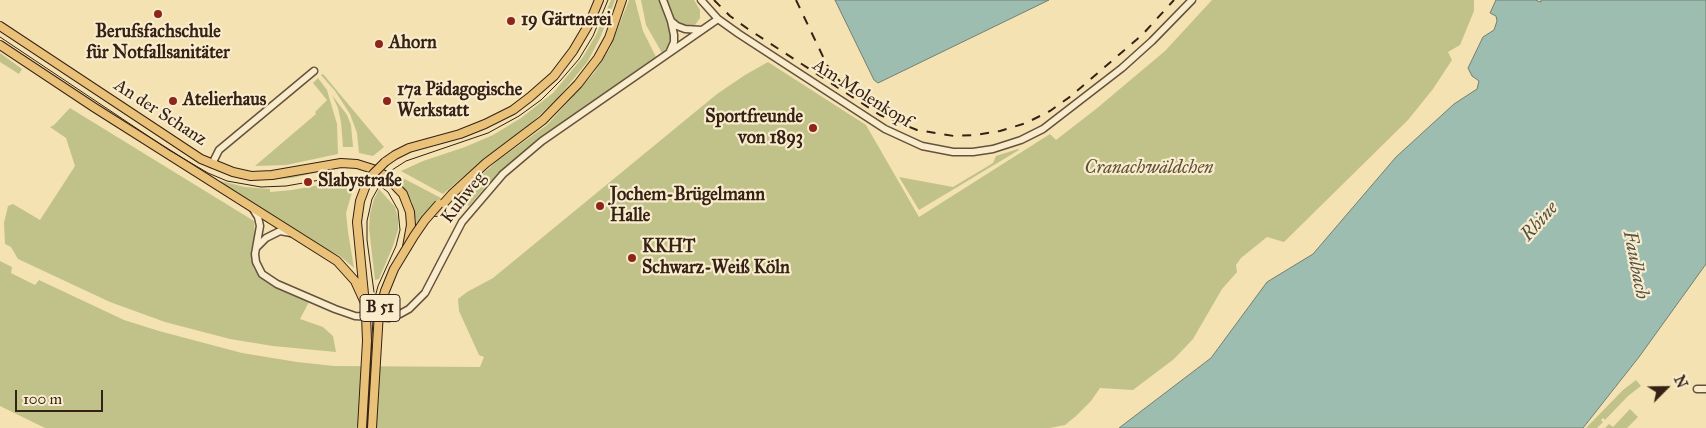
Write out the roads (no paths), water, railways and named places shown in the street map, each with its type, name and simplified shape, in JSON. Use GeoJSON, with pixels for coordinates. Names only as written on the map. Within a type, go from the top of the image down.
{"type":"FeatureCollection","features":[{"type":"Feature","properties":{"kind":"main road"},"geometry":{"type":"LineString","coordinates":[[363,291],[357,222],[360,201],[366,185],[373,174],[385,162],[409,148],[460,134],[485,124],[526,101],[550,80],[570,56],[589,24],[599,0]]}},
{"type":"Feature","properties":{"kind":"main road"},"geometry":{"type":"LineString","coordinates":[[451,193],[486,163],[544,120],[578,84],[598,58],[609,38],[621,0]]}},
{"type":"Feature","properties":{"kind":"main road","name":"An der Schanz"},"geometry":{"type":"LineString","coordinates":[[0,26],[201,159],[212,164],[251,176],[272,175],[342,163],[356,164],[374,169],[386,176],[403,194],[410,212],[411,225],[407,248]]}},
{"type":"Feature","properties":{"kind":"main road","name":"An der Schanz"},"geometry":{"type":"LineString","coordinates":[[0,44],[95,108],[338,261],[347,270],[363,291],[366,303],[367,341],[362,428]]}},
{"type":"Feature","properties":{"kind":"main road","name":"B 51"},"geometry":{"type":"LineString","coordinates":[[373,428],[379,312],[385,291],[394,269],[425,220],[451,193]]}},
{"type":"Feature","properties":{"kind":"main road","name":"B 51"},"geometry":{"type":"LineString","coordinates":[[373,428],[381,312],[388,288],[422,229],[451,193]]}},
{"type":"Feature","properties":{"kind":"street"},"geometry":{"type":"LineString","coordinates":[[663,0],[671,21],[674,42],[670,52]]}},
{"type":"Feature","properties":{"kind":"street","name":"Am Molenkopf"},"geometry":{"type":"LineString","coordinates":[[701,0],[718,19],[885,129],[922,146],[953,152],[993,149],[1021,140],[1043,129],[1122,68],[1152,41],[1192,0]]}},
{"type":"Feature","properties":{"kind":"street","name":"Kuhweg"},"geometry":{"type":"LineString","coordinates":[[252,208],[258,217],[260,226],[256,248],[256,262],[262,274],[277,284],[335,310],[355,316],[389,318],[410,309],[420,300],[469,212],[503,174],[542,141],[718,19]]}},
{"type":"Feature","properties":{"kind":"street"},"geometry":{"type":"LineString","coordinates":[[671,21],[685,29],[702,30]]}},
{"type":"Feature","properties":{"kind":"street"},"geometry":{"type":"LineString","coordinates":[[212,164],[219,150],[314,71]]}},
{"type":"Feature","properties":{"kind":"street"},"geometry":{"type":"LineString","coordinates":[[256,248],[266,238],[280,231],[292,233]]}},
{"type":"Feature","properties":{"kind":"street"},"geometry":{"type":"LineString","coordinates":[[1697,389],[1706,389]]}},
{"type":"Feature","properties":{"kind":"water"},"geometry":{"type":"Polygon","coordinates":[[[835,0],[1049,0],[878,83],[874,80],[835,0]]]}},
{"type":"Feature","properties":{"kind":"water"},"geometry":{"type":"Polygon","coordinates":[[[1496,0],[1535,0],[1541,2],[1541,0],[1706,0],[1706,264],[1639,357],[1583,428],[1119,428],[1211,358],[1267,282],[1313,254],[1396,157],[1454,104],[1477,89],[1479,81],[1472,76],[1468,68],[1483,37],[1494,30],[1497,21],[1496,16],[1490,13],[1496,0]]]}},
{"type":"Feature","properties":{"kind":"tram line"},"geometry":{"type":"LineString","coordinates":[[374,292],[367,240],[367,221],[372,199],[382,181],[392,170],[406,161],[488,133],[519,116],[541,100],[579,59],[593,36],[608,0]]}},
{"type":"Feature","properties":{"kind":"tram line"},"geometry":{"type":"LineString","coordinates":[[0,37],[169,150],[208,173],[227,181],[261,187],[286,186],[337,177],[357,177],[376,183],[388,192],[398,210],[400,230],[396,246],[378,286],[374,301],[367,428]]}},
{"type":"Feature","properties":{"kind":"railway"},"geometry":{"type":"LineString","coordinates":[[714,0],[730,16],[748,29],[880,115],[917,130],[954,136],[1000,131],[1026,123],[1050,111],[1071,96],[1142,35],[1174,0]]}},
{"type":"Feature","properties":{"kind":"railway"},"geometry":{"type":"LineString","coordinates":[[796,0],[827,65],[846,89]]}},
{"type":"Feature","properties":{"kind":"place","name":"Berufsfachschule für Notfallsanitäter"},"geometry":{"type":"Point","coordinates":[158,14]}},
{"type":"Feature","properties":{"kind":"place","name":"19 Gärtnerei"},"geometry":{"type":"Point","coordinates":[511,21]}},
{"type":"Feature","properties":{"kind":"place","name":"Ahorn"},"geometry":{"type":"Point","coordinates":[379,44]}},
{"type":"Feature","properties":{"kind":"place","name":"Atelierhaus"},"geometry":{"type":"Point","coordinates":[173,101]}},
{"type":"Feature","properties":{"kind":"place","name":"17a Pädagogische Werkstatt"},"geometry":{"type":"Point","coordinates":[387,101]}},
{"type":"Feature","properties":{"kind":"place","name":"Sportfreunde von 1893"},"geometry":{"type":"Point","coordinates":[813,128]}},
{"type":"Feature","properties":{"kind":"place","name":"Slabystraße"},"geometry":{"type":"Point","coordinates":[308,182]}},
{"type":"Feature","properties":{"kind":"place","name":"Jochem-Brügelmann Halle"},"geometry":{"type":"Point","coordinates":[600,206]}},
{"type":"Feature","properties":{"kind":"place","name":"KKHT Schwarz-Weiß Köln"},"geometry":{"type":"Point","coordinates":[632,258]}},
{"type":"Feature","properties":{"kind":"park label","name":"Cranachwäldchen"},"geometry":{"type":"Point","coordinates":[1149,169]}},
{"type":"Feature","properties":{"kind":"water label","name":"Rhine"},"geometry":{"type":"Point","coordinates":[1540,222]}},
{"type":"Feature","properties":{"kind":"water label","name":"Faulbach"},"geometry":{"type":"Point","coordinates":[1635,265]}}]}
